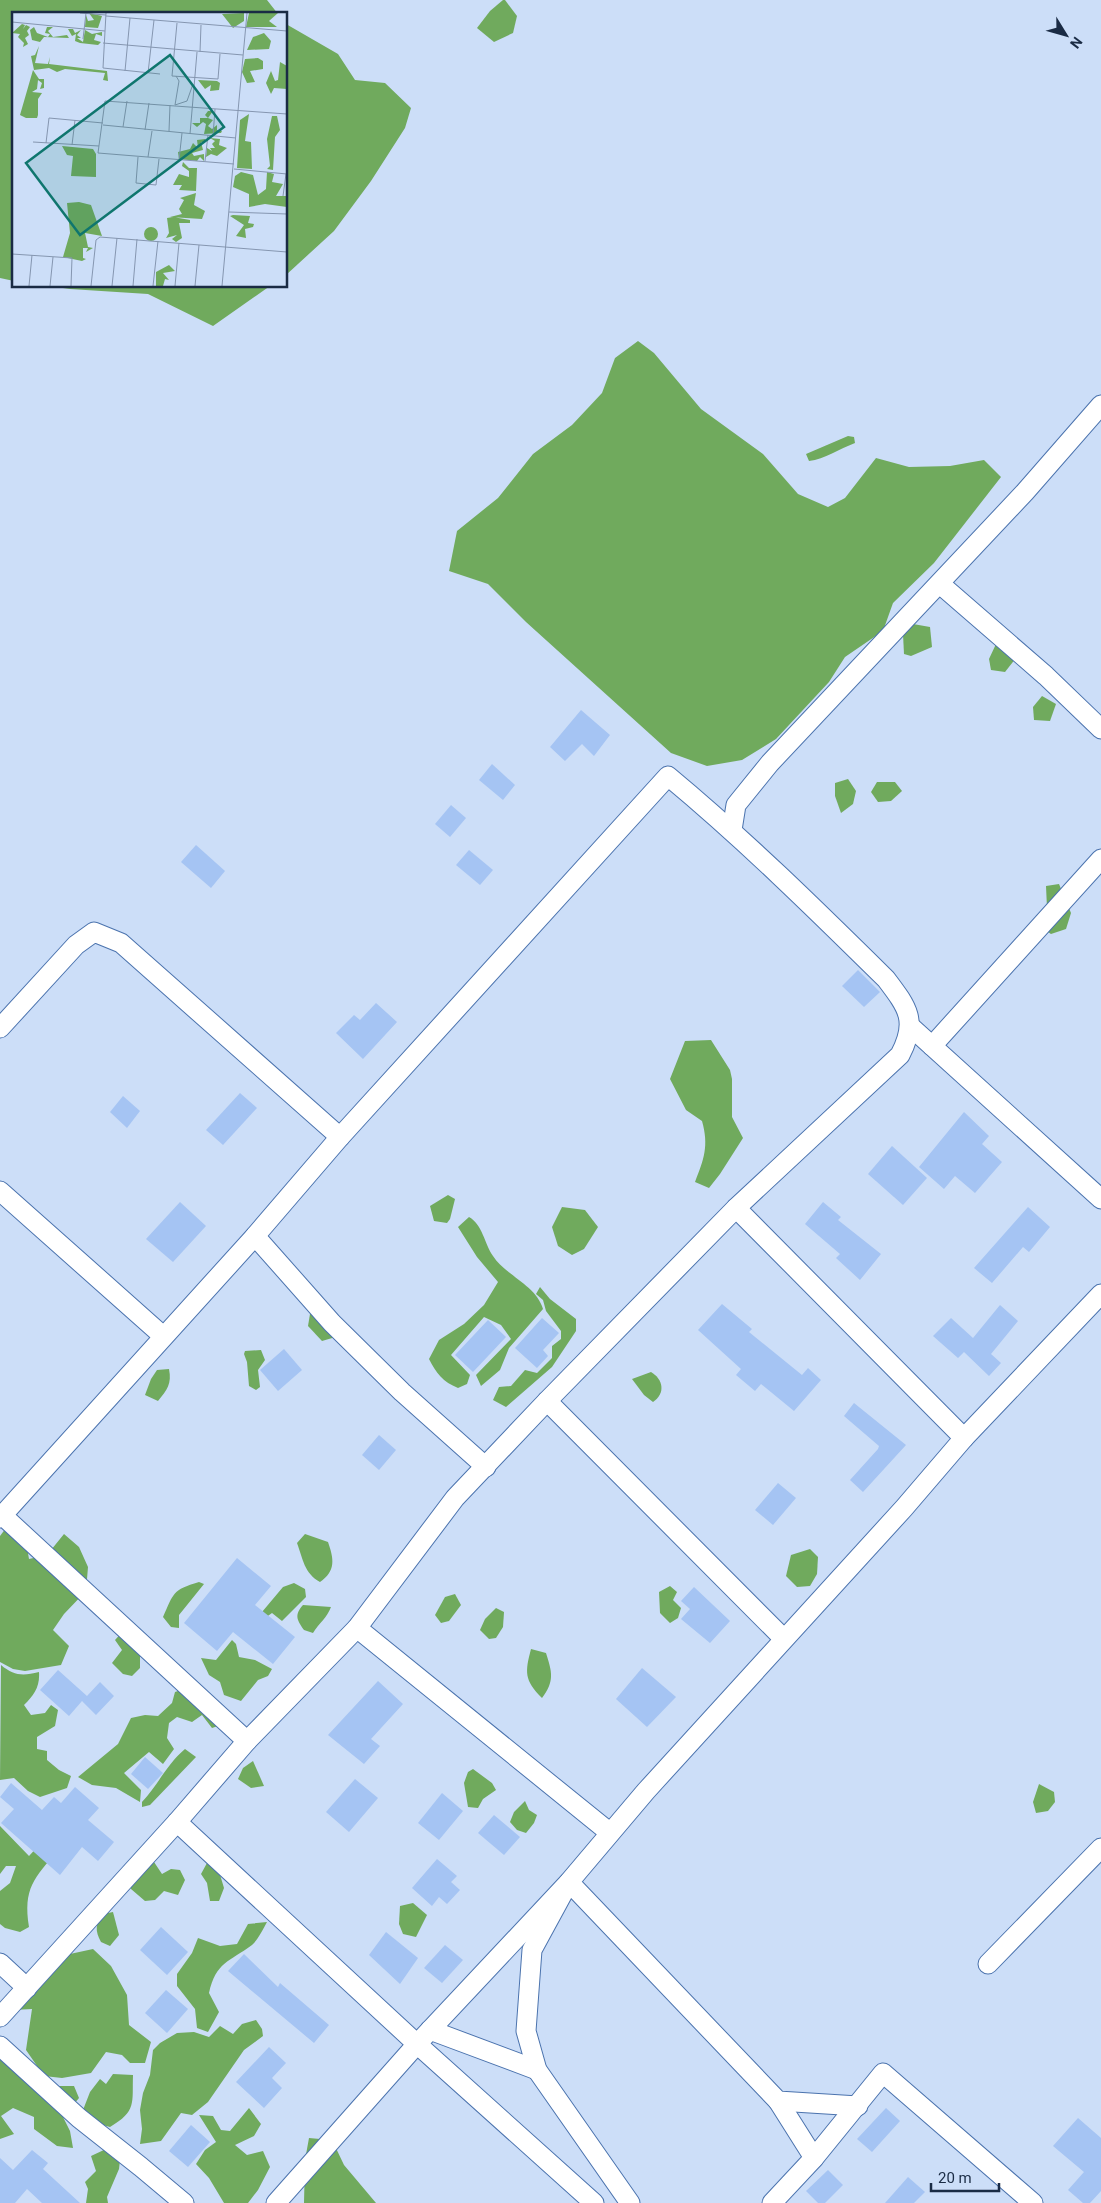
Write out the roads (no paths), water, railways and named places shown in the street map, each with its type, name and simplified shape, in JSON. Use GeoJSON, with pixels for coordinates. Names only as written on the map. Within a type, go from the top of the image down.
{"type":"FeatureCollection","features":[{"type":"Feature","properties":{"kind":"street"},"geometry":{"type":"LineString","coordinates":[[732,830],[736,805],[770,763],[1026,492],[1101,405]]}},
{"type":"Feature","properties":{"kind":"street"},"geometry":{"type":"LineString","coordinates":[[940,584],[1046,676],[1101,729]]}},
{"type":"Feature","properties":{"kind":"street"},"geometry":{"type":"LineString","coordinates":[[247,1741],[1,1516],[668,776],[732,830],[886,979],[902,1002],[911,1027],[1101,1199]]}},
{"type":"Feature","properties":{"kind":"street"},"geometry":{"type":"LineString","coordinates":[[932,1046],[1101,859]]}},
{"type":"Feature","properties":{"kind":"street"},"geometry":{"type":"LineString","coordinates":[[0,1028],[76,945],[94,932],[121,943],[340,1138]]}},
{"type":"Feature","properties":{"kind":"street"},"geometry":{"type":"LineString","coordinates":[[0,2017],[177,1822],[247,1741],[357,1628],[455,1498],[736,1208],[900,1055],[907,1043],[911,1027]]}},
{"type":"Feature","properties":{"kind":"street"},"geometry":{"type":"LineString","coordinates":[[0,1191],[163,1336]]}},
{"type":"Feature","properties":{"kind":"street"},"geometry":{"type":"LineString","coordinates":[[736,1208],[964,1438]]}},
{"type":"Feature","properties":{"kind":"street"},"geometry":{"type":"LineString","coordinates":[[255,1236],[332,1323],[402,1392],[486,1467]]}},
{"type":"Feature","properties":{"kind":"street"},"geometry":{"type":"LineString","coordinates":[[276,2203],[417,2044],[568,1882],[609,1832],[783,1638],[904,1508],[964,1438],[1101,1294]]}},
{"type":"Feature","properties":{"kind":"street"},"geometry":{"type":"LineString","coordinates":[[547,1401],[783,1638]]}},
{"type":"Feature","properties":{"kind":"street"},"geometry":{"type":"LineString","coordinates":[[357,1628],[609,1832]]}},
{"type":"Feature","properties":{"kind":"street"},"geometry":{"type":"LineString","coordinates":[[177,1822],[417,2044],[594,2203]]}},
{"type":"Feature","properties":{"kind":"street"},"geometry":{"type":"LineString","coordinates":[[988,1964],[1098,1857]]}},
{"type":"Feature","properties":{"kind":"street"},"geometry":{"type":"LineString","coordinates":[[568,1882],[532,1950],[526,2031],[537,2070],[630,2203]]}},
{"type":"Feature","properties":{"kind":"street"},"geometry":{"type":"LineString","coordinates":[[568,1882],[778,2101],[814,2158]]}},
{"type":"Feature","properties":{"kind":"street"},"geometry":{"type":"LineString","coordinates":[[0,1963],[26,1988]]}},
{"type":"Feature","properties":{"kind":"street"},"geometry":{"type":"LineString","coordinates":[[430,2030],[537,2070]]}},
{"type":"Feature","properties":{"kind":"street"},"geometry":{"type":"LineString","coordinates":[[0,2046],[79,2118],[184,2203]]}},
{"type":"Feature","properties":{"kind":"street"},"geometry":{"type":"LineString","coordinates":[[772,2203],[814,2158],[883,2073],[1033,2203]]}},
{"type":"Feature","properties":{"kind":"street"},"geometry":{"type":"LineString","coordinates":[[778,2101],[858,2106]]}}]}
